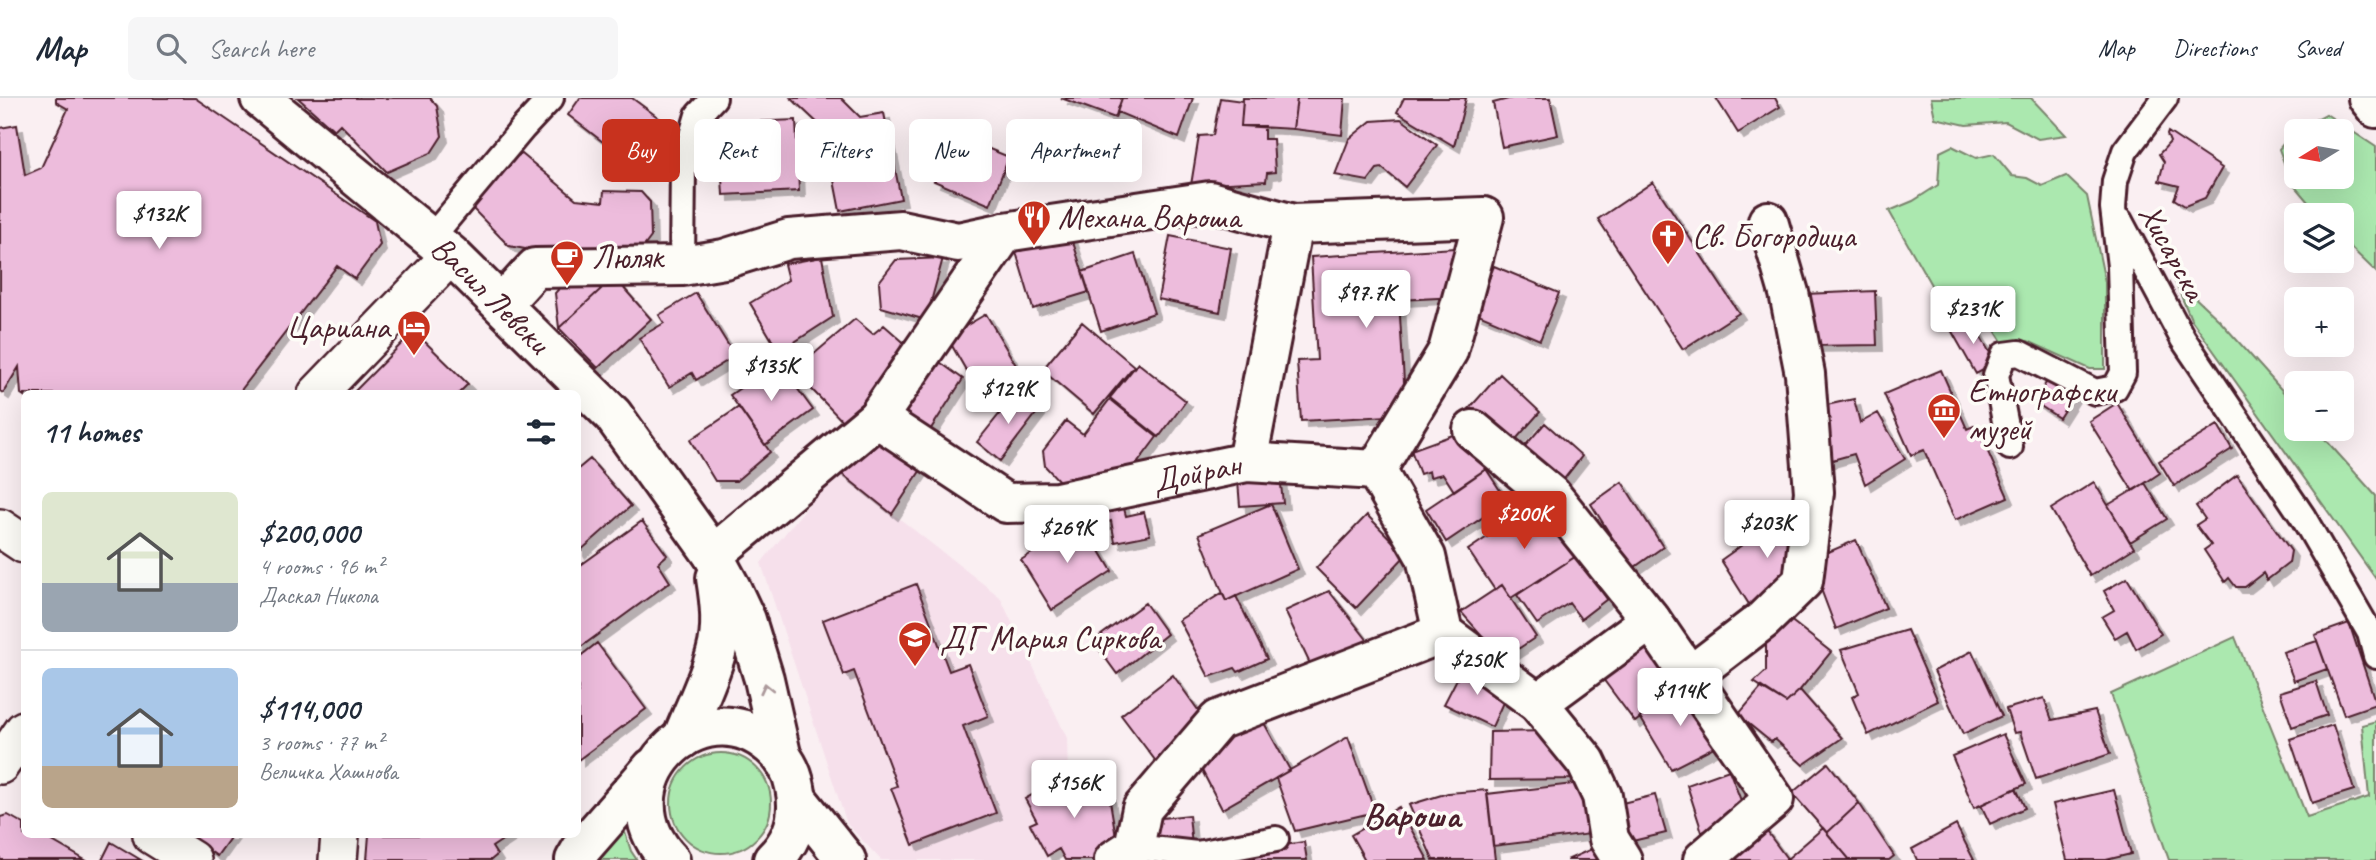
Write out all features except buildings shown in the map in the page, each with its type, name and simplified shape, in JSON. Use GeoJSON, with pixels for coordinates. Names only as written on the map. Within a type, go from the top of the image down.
{"type":"FeatureCollection","features":[{"type":"Feature","properties":{"kind":"street","name":"Васил Левски"},"geometry":{"type":"LineString","coordinates":[[260,98],[441,246],[613,415],[713,555],[746,620],[764,679],[781,754],[793,775],[797,800]]}},
{"type":"Feature","properties":{"kind":"street"},"geometry":{"type":"LineString","coordinates":[[2368,98],[2376,108]]}},
{"type":"Feature","properties":{"kind":"street"},"geometry":{"type":"LineString","coordinates":[[502,304],[535,268],[682,266],[724,259],[789,239],[811,236],[901,230],[958,242],[1005,232],[1210,201],[1293,224],[1484,217],[1448,351],[1376,470],[1426,557],[1443,633],[1538,703],[1586,762],[1602,796],[1609,839],[1622,860]]}},
{"type":"Feature","properties":{"kind":"street"},"geometry":{"type":"LineString","coordinates":[[1690,676],[1763,620],[1803,581],[1814,492],[1805,374],[1789,293],[1768,221]]}},
{"type":"Feature","properties":{"kind":"street"},"geometry":{"type":"LineString","coordinates":[[1247,462],[1293,224]]}},
{"type":"Feature","properties":{"kind":"street"},"geometry":{"type":"LineString","coordinates":[[670,860],[659,849],[649,828],[646,805],[649,783],[670,750],[716,653],[720,630],[720,603],[713,555],[877,418],[1005,232]]}},
{"type":"Feature","properties":{"kind":"street"},"geometry":{"type":"LineString","coordinates":[[320,390],[441,246]]}},
{"type":"Feature","properties":{"kind":"street","name":"Дойран"},"geometry":{"type":"LineString","coordinates":[[877,418],[1006,503],[1057,502],[1247,462],[1376,470]]}},
{"type":"Feature","properties":{"kind":"street"},"geometry":{"type":"LineString","coordinates":[[1473,430],[1552,496],[1651,620],[1774,799],[1703,860]]}},
{"type":"Feature","properties":{"kind":"street"},"geometry":{"type":"LineString","coordinates":[[0,528],[21,542]]}},
{"type":"Feature","properties":{"kind":"street"},"geometry":{"type":"LineString","coordinates":[[1538,703],[1651,620]]}},
{"type":"Feature","properties":{"kind":"street"},"geometry":{"type":"LineString","coordinates":[[1124,854],[1142,809],[1218,720],[1443,633]]}},
{"type":"Feature","properties":{"kind":"street"},"geometry":{"type":"LineString","coordinates":[[575,860],[582,848],[670,750],[694,732],[717,727],[741,729],[763,739],[781,754]]}},
{"type":"Feature","properties":{"kind":"street"},"geometry":{"type":"LineString","coordinates":[[773,860],[785,848],[796,825],[797,800]]}},
{"type":"Feature","properties":{"kind":"street"},"geometry":{"type":"LineString","coordinates":[[797,800],[846,860]]}},
{"type":"Feature","properties":{"kind":"street"},"geometry":{"type":"LineString","coordinates":[[157,838],[192,860]]}},
{"type":"Feature","properties":{"kind":"street"},"geometry":{"type":"LineString","coordinates":[[338,860],[340,838]]}},
{"type":"Feature","properties":{"kind":"lane"},"geometry":{"type":"LineString","coordinates":[[441,246],[551,98]]}},
{"type":"Feature","properties":{"kind":"lane"},"geometry":{"type":"LineString","coordinates":[[682,266],[682,166],[698,115],[714,98]]}},
{"type":"Feature","properties":{"kind":"lane"},"geometry":{"type":"LineString","coordinates":[[2113,208],[2115,181],[2125,151],[2165,98]]}},
{"type":"Feature","properties":{"kind":"lane","name":"Хисарска"},"geometry":{"type":"LineString","coordinates":[[2010,447],[1996,375],[2004,355],[2019,353],[2095,392],[2115,388],[2123,373],[2120,266],[2113,208]]}},
{"type":"Feature","properties":{"kind":"lane","name":"Хисарска"},"geometry":{"type":"LineString","coordinates":[[2113,208],[2183,339],[2303,517],[2370,633],[2376,656]]}},
{"type":"Feature","properties":{"kind":"lane"},"geometry":{"type":"LineString","coordinates":[[1124,854],[1197,854],[1276,839]]}},
{"type":"Feature","properties":{"kind":"shaded area","name":"ДГ Мария Сиркова"},"geometry":{"type":"Polygon","coordinates":[[[837,470],[1000,597],[1067,738],[1068,775],[1037,821],[1031,824],[1049,860],[881,860],[847,824],[761,563],[837,470]]]}},
{"type":"Feature","properties":{"kind":"green space"},"geometry":{"type":"Polygon","coordinates":[[[1931,98],[2031,98],[2066,135],[2038,139],[2006,122],[1966,125],[1935,118],[1931,98]]]}},
{"type":"Feature","properties":{"kind":"green space"},"geometry":{"type":"Polygon","coordinates":[[[2326,114],[2334,119],[2317,119],[2326,114]]]}},
{"type":"Feature","properties":{"kind":"green space"},"geometry":{"type":"Polygon","coordinates":[[[2354,132],[2376,147],[2376,272],[2354,251],[2354,203],[2309,203],[2297,189],[2354,189],[2354,132]]]}},
{"type":"Feature","properties":{"kind":"green space"},"geometry":{"type":"Polygon","coordinates":[[[2284,143],[2284,163],[2279,149],[2284,143]]]}},
{"type":"Feature","properties":{"kind":"green space"},"geometry":{"type":"Polygon","coordinates":[[[1952,146],[1976,158],[1994,154],[2012,176],[2027,178],[2042,186],[2066,176],[2087,196],[2105,282],[2105,369],[2090,369],[2028,341],[2003,343],[1976,301],[1947,313],[1889,211],[1913,201],[1938,185],[1940,152],[1952,146]]]}},
{"type":"Feature","properties":{"kind":"green space"},"geometry":{"type":"Polygon","coordinates":[[[2173,277],[2219,320],[2284,393],[2284,441],[2327,441],[2376,496],[2376,579],[2191,319],[2173,277]]]}},
{"type":"Feature","properties":{"kind":"green space"},"geometry":{"type":"Polygon","coordinates":[[[2235,637],[2307,817],[2369,797],[2362,725],[2376,721],[2376,860],[2169,860],[2111,694],[2235,637]]]}},
{"type":"Feature","properties":{"kind":"green space"},"geometry":{"type":"Polygon","coordinates":[[[721,753],[749,761],[763,775],[771,803],[763,831],[749,845],[721,853],[693,845],[679,831],[671,803],[679,775],[693,761],[721,753]]]}},
{"type":"Feature","properties":{"kind":"green space"},"geometry":{"type":"Polygon","coordinates":[[[624,829],[637,860],[592,860],[624,829]]]}},
{"type":"Feature","properties":{"kind":"place","name":"Механа Вароша"},"geometry":{"type":"Point","coordinates":[1034,247]}},
{"type":"Feature","properties":{"kind":"place","name":"Св. Богородица"},"geometry":{"type":"Point","coordinates":[1668,266]}},
{"type":"Feature","properties":{"kind":"place","name":"Люляк"},"geometry":{"type":"Point","coordinates":[567,287]}},
{"type":"Feature","properties":{"kind":"place","name":"Цариана"},"geometry":{"type":"Point","coordinates":[414,357]}},
{"type":"Feature","properties":{"kind":"place","name":"Етнографски музей"},"geometry":{"type":"Point","coordinates":[1944,440]}},
{"type":"Feature","properties":{"kind":"place","name":"ДГ Мария Сиркова"},"geometry":{"type":"Point","coordinates":[915,668]}},
{"type":"Feature","properties":{"kind":"district","name":"Вароша"},"geometry":{"type":"Point","coordinates":[1412,815]}}]}
